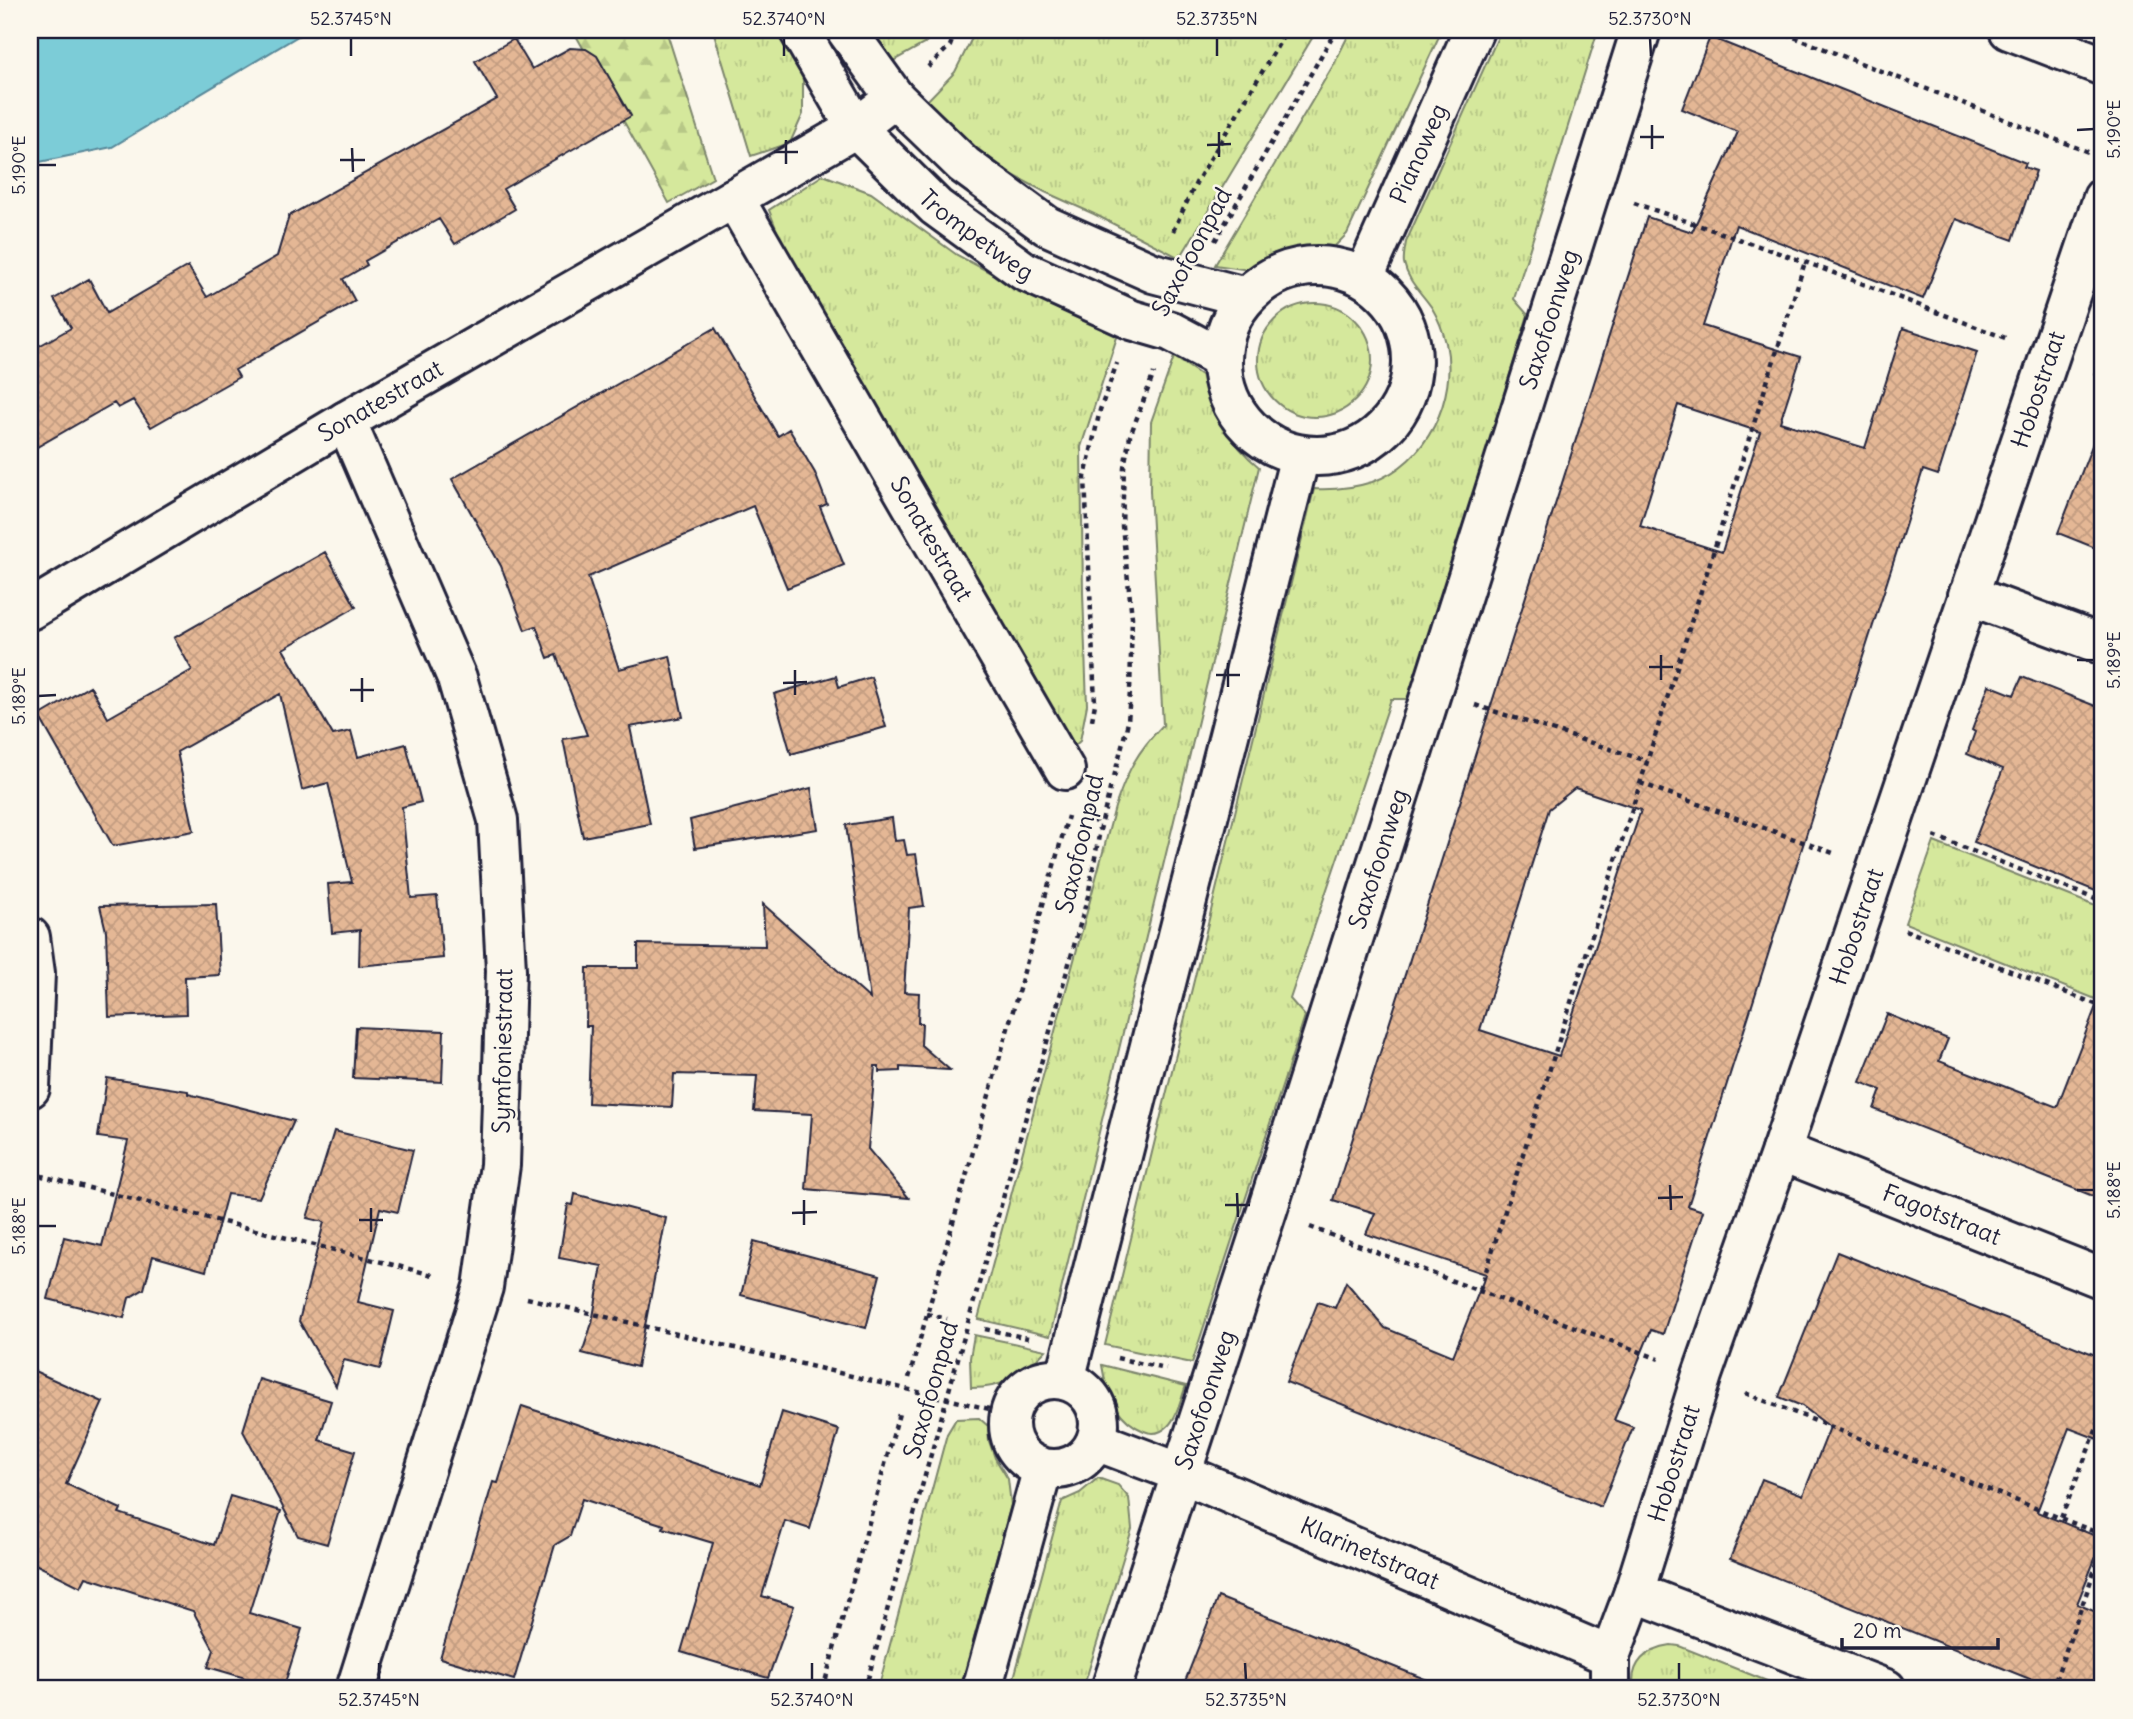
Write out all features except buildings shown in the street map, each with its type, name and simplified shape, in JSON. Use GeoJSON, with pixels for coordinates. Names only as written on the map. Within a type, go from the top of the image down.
{"type":"FeatureCollection","features":[{"type":"Feature","properties":{"kind":"street","name":"Trompetweg"},"geometry":{"type":"LineString","coordinates":[[799,30],[856,128],[936,207],[1024,271],[1132,320],[1170,331],[1221,358]]}},
{"type":"Feature","properties":{"kind":"street","name":"Trompetweg"},"geometry":{"type":"LineString","coordinates":[[846,30],[895,98],[964,165],[1047,226],[1153,273],[1245,298]]}},
{"type":"Feature","properties":{"kind":"street","name":"Pianoweg"},"geometry":{"type":"LineString","coordinates":[[1364,277],[1474,30]]}},
{"type":"Feature","properties":{"kind":"street","name":"Saxofoonweg"},"geometry":{"type":"LineString","coordinates":[[1111,1689],[1641,30]]}},
{"type":"Feature","properties":{"kind":"street"},"geometry":{"type":"LineString","coordinates":[[2009,30],[2103,66]]}},
{"type":"Feature","properties":{"kind":"street","name":"Sonatestraat"},"geometry":{"type":"LineString","coordinates":[[30,610],[346,421],[856,128],[895,98]]}},
{"type":"Feature","properties":{"kind":"street","name":"Sonatestraat"},"geometry":{"type":"LineString","coordinates":[[734,198],[1065,770]]}},
{"type":"Feature","properties":{"kind":"street","name":"Hobostraat"},"geometry":{"type":"LineString","coordinates":[[1610,1672],[1702,1375],[1781,1152],[2103,198]]}},
{"type":"Feature","properties":{"kind":"street"},"geometry":{"type":"LineString","coordinates":[[1301,266],[1334,266],[1364,277],[1387,296],[1404,321],[1412,349],[1411,379],[1401,407],[1382,431],[1359,448],[1330,456],[1300,456],[1274,447],[1252,432],[1235,411],[1225,385],[1221,358],[1228,326],[1245,298],[1270,277],[1301,266]]}},
{"type":"Feature","properties":{"kind":"street","name":"Symfoniestraat"},"geometry":{"type":"LineString","coordinates":[[346,421],[461,691],[498,820],[506,970],[500,1165],[483,1287],[355,1689]]}},
{"type":"Feature","properties":{"kind":"street"},"geometry":{"type":"LineString","coordinates":[[1065,1380],[1300,456]]}},
{"type":"Feature","properties":{"kind":"street"},"geometry":{"type":"LineString","coordinates":[[1968,594],[2103,645]]}},
{"type":"Feature","properties":{"kind":"street"},"geometry":{"type":"LineString","coordinates":[[30,937],[35,973],[30,1088]]}},
{"type":"Feature","properties":{"kind":"street","name":"Fagotstraat"},"geometry":{"type":"LineString","coordinates":[[1781,1152],[2103,1279]]}},
{"type":"Feature","properties":{"kind":"street"},"geometry":{"type":"LineString","coordinates":[[1051,1378],[1078,1384],[1094,1403],[1099,1415],[1096,1441],[1080,1461],[1056,1469],[1043,1468],[1023,1456],[1016,1448],[1009,1426],[1010,1414],[1024,1390],[1037,1382],[1051,1378]]}},
{"type":"Feature","properties":{"kind":"street","name":"Klarinetstraat"},"geometry":{"type":"LineString","coordinates":[[1096,1441],[1181,1473],[1610,1672]]}},
{"type":"Feature","properties":{"kind":"street"},"geometry":{"type":"LineString","coordinates":[[982,1689],[1043,1468]]}},
{"type":"Feature","properties":{"kind":"street"},"geometry":{"type":"LineString","coordinates":[[1634,1592],[1886,1689]]}},
{"type":"Feature","properties":{"kind":"path"},"geometry":{"type":"LineString","coordinates":[[1153,273],[1196,183],[1287,30]]}},
{"type":"Feature","properties":{"kind":"path","name":"Saxofoonpad"},"geometry":{"type":"LineString","coordinates":[[1191,282],[1336,30]]}},
{"type":"Feature","properties":{"kind":"path"},"geometry":{"type":"LineString","coordinates":[[1776,30],[2091,153]]}},
{"type":"Feature","properties":{"kind":"path"},"geometry":{"type":"LineString","coordinates":[[1591,188],[1805,262],[2103,376]]}},
{"type":"Feature","properties":{"kind":"path"},"geometry":{"type":"LineString","coordinates":[[1480,1290],[1805,262]]}},
{"type":"Feature","properties":{"kind":"path","name":"Saxofoonpad"},"geometry":{"type":"LineString","coordinates":[[865,1689],[1088,896],[1100,830],[1128,722],[1132,617],[1122,526],[1124,467],[1130,436],[1170,331]]}},
{"type":"Feature","properties":{"kind":"path"},"geometry":{"type":"LineString","coordinates":[[1090,730],[1095,704],[1085,477],[1100,410],[1118,359]]}},
{"type":"Feature","properties":{"kind":"path"},"geometry":{"type":"LineString","coordinates":[[1431,691],[1647,761]]}},
{"type":"Feature","properties":{"kind":"path"},"geometry":{"type":"LineString","coordinates":[[1640,783],[1876,868]]}},
{"type":"Feature","properties":{"kind":"path"},"geometry":{"type":"LineString","coordinates":[[909,1378],[1069,811]]}},
{"type":"Feature","properties":{"kind":"path"},"geometry":{"type":"LineString","coordinates":[[1893,820],[2103,902]]}},
{"type":"Feature","properties":{"kind":"path"},"geometry":{"type":"LineString","coordinates":[[1861,912],[2103,1007]]}},
{"type":"Feature","properties":{"kind":"path"},"geometry":{"type":"LineString","coordinates":[[927,1314],[947,1319]]}},
{"type":"Feature","properties":{"kind":"path"},"geometry":{"type":"LineString","coordinates":[[985,1329],[1034,1339]]}},
{"type":"Feature","properties":{"kind":"path"},"geometry":{"type":"LineString","coordinates":[[1106,1356],[1212,1379]]}},
{"type":"Feature","properties":{"kind":"path"},"geometry":{"type":"LineString","coordinates":[[822,1689],[900,1410]]}},
{"type":"Feature","properties":{"kind":"path"},"geometry":{"type":"LineString","coordinates":[[2061,1518],[2103,1413]]}},
{"type":"Feature","properties":{"kind":"path"},"geometry":{"type":"LineString","coordinates":[[2052,1689],[2103,1547]]}},
{"type":"Feature","properties":{"kind":"green space"},"geometry":{"type":"Polygon","coordinates":[[[573,30],[666,30],[713,178],[669,203],[573,30]]]}},
{"type":"Feature","properties":{"kind":"green space"},"geometry":{"type":"Polygon","coordinates":[[[713,30],[784,30],[803,61],[803,114],[790,143],[751,156],[713,30]]]}},
{"type":"Feature","properties":{"kind":"green space"},"geometry":{"type":"Polygon","coordinates":[[[866,30],[937,30],[924,44],[886,65],[866,30]]]}},
{"type":"Feature","properties":{"kind":"green space"},"geometry":{"type":"Polygon","coordinates":[[[976,30],[1317,30],[1180,258],[998,167],[962,143],[924,104],[955,72],[976,30]]]}},
{"type":"Feature","properties":{"kind":"green space"},"geometry":{"type":"Polygon","coordinates":[[[1351,30],[1442,30],[1347,234],[1331,250],[1305,252],[1249,270],[1215,265],[1334,64],[1351,30]]]}},
{"type":"Feature","properties":{"kind":"green space"},"geometry":{"type":"Polygon","coordinates":[[[1501,30],[1598,30],[1514,299],[1528,315],[1411,699],[1391,699],[1290,999],[1305,1016],[1192,1363],[1105,1345],[1314,489],[1358,486],[1391,473],[1423,444],[1442,406],[1449,364],[1446,343],[1434,312],[1409,276],[1404,263],[1406,242],[1501,30]]]}},
{"type":"Feature","properties":{"kind":"green space"},"geometry":{"type":"Polygon","coordinates":[[[823,175],[871,193],[957,255],[1058,309],[1118,334],[1081,447],[1087,705],[1080,741],[1072,748],[999,625],[779,236],[769,210],[823,175]]]}},
{"type":"Feature","properties":{"kind":"green space"},"geometry":{"type":"Polygon","coordinates":[[[1315,303],[1337,308],[1355,320],[1367,338],[1372,360],[1367,382],[1355,400],[1337,412],[1315,417],[1293,412],[1275,400],[1263,382],[1258,360],[1263,338],[1275,320],[1293,308],[1315,303]]]}},
{"type":"Feature","properties":{"kind":"green space"},"geometry":{"type":"Polygon","coordinates":[[[1174,357],[1210,381],[1216,407],[1226,429],[1259,467],[1050,1336],[978,1319],[1115,807],[1134,763],[1163,725],[1150,491],[1151,422],[1174,357]]]}},
{"type":"Feature","properties":{"kind":"green space"},"geometry":{"type":"Polygon","coordinates":[[[1934,842],[2103,909],[2103,1002],[1905,923],[1934,842]]]}},
{"type":"Feature","properties":{"kind":"green space"},"geometry":{"type":"Polygon","coordinates":[[[974,1335],[1046,1350],[1021,1373],[1004,1383],[971,1388],[970,1358],[974,1335]]]}},
{"type":"Feature","properties":{"kind":"green space"},"geometry":{"type":"Polygon","coordinates":[[[1102,1365],[1186,1386],[1177,1412],[1168,1426],[1160,1432],[1151,1433],[1127,1420],[1114,1404],[1106,1386],[1102,1365]]]}},
{"type":"Feature","properties":{"kind":"green space"},"geometry":{"type":"Polygon","coordinates":[[[979,1418],[988,1426],[989,1441],[995,1458],[1008,1479],[1011,1505],[960,1689],[878,1689],[947,1434],[956,1419],[979,1418]]]}},
{"type":"Feature","properties":{"kind":"green space"},"geometry":{"type":"Polygon","coordinates":[[[1098,1478],[1118,1485],[1129,1498],[1132,1529],[1083,1689],[1011,1689],[1062,1501],[1080,1493],[1098,1478]]]}},
{"type":"Feature","properties":{"kind":"green space"},"geometry":{"type":"Polygon","coordinates":[[[1671,1645],[1787,1689],[1634,1689],[1634,1672],[1642,1659],[1654,1650],[1671,1645]]]}},
{"type":"Feature","properties":{"kind":"water"},"geometry":{"type":"Polygon","coordinates":[[[30,30],[308,30],[112,147],[30,164],[30,30]]]}}]}
